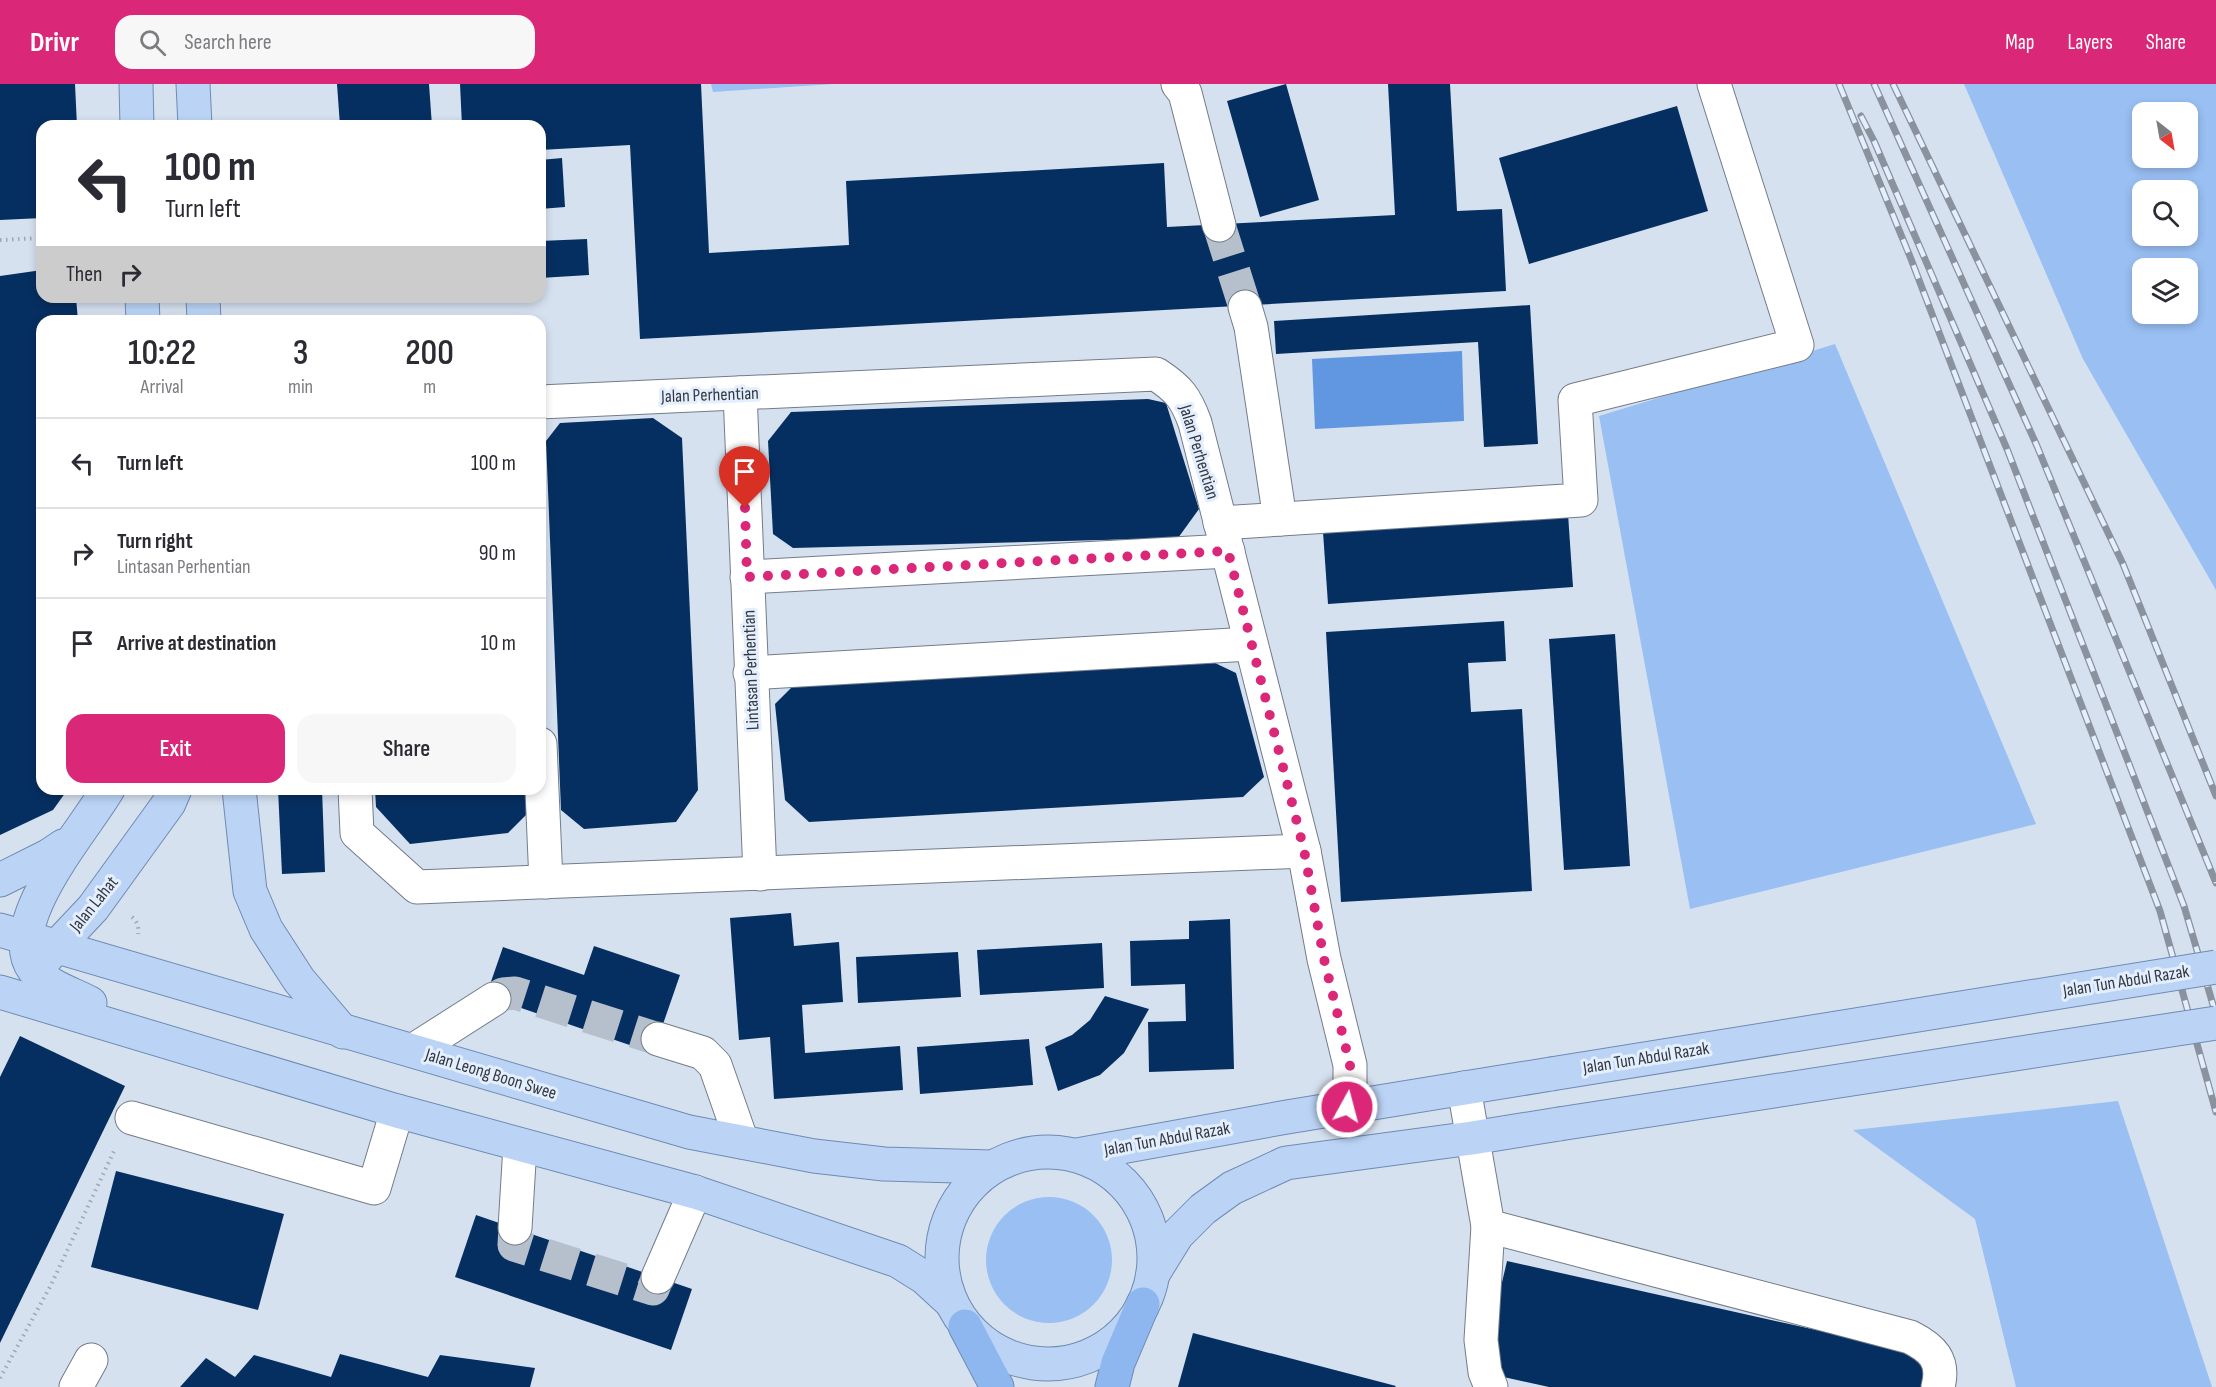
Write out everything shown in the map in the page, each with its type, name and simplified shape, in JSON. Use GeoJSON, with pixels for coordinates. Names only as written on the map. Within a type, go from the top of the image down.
{"type":"FeatureCollection","features":[{"type":"Feature","properties":{"kind":"highway"},"geometry":{"type":"LineString","coordinates":[[1112,1387],[1118,1363],[1148,1289]]}},
{"type":"Feature","properties":{"kind":"highway"},"geometry":{"type":"LineString","coordinates":[[957,1313],[997,1387]]}},
{"type":"Feature","properties":{"kind":"main road"},"geometry":{"type":"LineString","coordinates":[[136,84],[137,120]]}},
{"type":"Feature","properties":{"kind":"main road"},"geometry":{"type":"LineString","coordinates":[[193,84],[195,120]]}},
{"type":"Feature","properties":{"kind":"main road"},"geometry":{"type":"LineString","coordinates":[[104,795],[48,874],[11,933],[33,970],[54,987],[177,1046]]}},
{"type":"Feature","properties":{"kind":"main road","name":"Jalan Lahat"},"geometry":{"type":"LineString","coordinates":[[2,993],[33,970],[93,908],[172,795]]}},
{"type":"Feature","properties":{"kind":"main road"},"geometry":{"type":"LineString","coordinates":[[239,795],[250,891],[266,928],[299,980],[343,1032]]}},
{"type":"Feature","properties":{"kind":"main road"},"geometry":{"type":"LineString","coordinates":[[0,880],[48,856],[76,837]]}},
{"type":"Feature","properties":{"kind":"main road","name":"Jalan Leong Boon Swee"},"geometry":{"type":"LineString","coordinates":[[11,933],[689,1132],[814,1156],[884,1164],[992,1167]]}},
{"type":"Feature","properties":{"kind":"main road","name":"Jalan Tun Abdul Razak"},"geometry":{"type":"LineString","coordinates":[[1077,1155],[1347,1107],[2216,967]]}},
{"type":"Feature","properties":{"kind":"main road"},"geometry":{"type":"LineString","coordinates":[[2,993],[397,1111],[695,1192],[898,1261],[925,1278],[988,1346],[1015,1359],[1045,1364],[1075,1360],[1103,1348],[1126,1329],[1177,1235],[1203,1209],[1232,1188],[1286,1163],[1473,1138],[2216,1023]]}},
{"type":"Feature","properties":{"kind":"main road"},"geometry":{"type":"LineString","coordinates":[[957,1313],[942,1271],[942,1240],[952,1212],[969,1186],[992,1167],[1019,1155],[1038,1152],[1077,1155],[1105,1167],[1129,1188],[1145,1214],[1154,1244],[1148,1289]]}},
{"type":"Feature","properties":{"kind":"street"},"geometry":{"type":"LineString","coordinates":[[1178,84],[1185,93],[1219,225]]}},
{"type":"Feature","properties":{"kind":"street"},"geometry":{"type":"LineString","coordinates":[[747,577],[1224,537],[1280,519],[1581,500],[1575,400],[1797,345],[1714,84]]}},
{"type":"Feature","properties":{"kind":"street"},"geometry":{"type":"LineString","coordinates":[[1245,307],[1251,327],[1280,519]]}},
{"type":"Feature","properties":{"kind":"street","name":"Jalan Perhentian"},"geometry":{"type":"LineString","coordinates":[[546,402],[1156,374],[1175,386],[1188,403],[1304,850],[1324,959],[1350,1065],[1347,1107]]}},
{"type":"Feature","properties":{"kind":"street","name":"Lintasan Perhentian"},"geometry":{"type":"LineString","coordinates":[[740,393],[760,874]]}},
{"type":"Feature","properties":{"kind":"street"},"geometry":{"type":"LineString","coordinates":[[750,673],[1250,644]]}},
{"type":"Feature","properties":{"kind":"street"},"geometry":{"type":"LineString","coordinates":[[355,795],[357,833],[417,888],[1304,850]]}},
{"type":"Feature","properties":{"kind":"street"},"geometry":{"type":"LineString","coordinates":[[542,795],[546,882]]}},
{"type":"Feature","properties":{"kind":"street"},"geometry":{"type":"LineString","coordinates":[[414,1050],[494,999]]}},
{"type":"Feature","properties":{"kind":"street"},"geometry":{"type":"LineString","coordinates":[[658,1039],[703,1053],[716,1065],[742,1142]]}},
{"type":"Feature","properties":{"kind":"street"},"geometry":{"type":"LineString","coordinates":[[1464,1088],[1488,1226],[1482,1340],[1485,1372],[1491,1387]]}},
{"type":"Feature","properties":{"kind":"street"},"geometry":{"type":"LineString","coordinates":[[132,1118],[374,1188],[397,1111]]}},
{"type":"Feature","properties":{"kind":"street"},"geometry":{"type":"LineString","coordinates":[[515,1228],[520,1146]]}},
{"type":"Feature","properties":{"kind":"street"},"geometry":{"type":"LineString","coordinates":[[658,1276],[695,1192]]}},
{"type":"Feature","properties":{"kind":"street"},"geometry":{"type":"LineString","coordinates":[[1488,1226],[1910,1337],[1926,1345],[1935,1356],[1940,1373],[1938,1387]]}},
{"type":"Feature","properties":{"kind":"path"},"geometry":{"type":"LineString","coordinates":[[0,240],[36,238]]}},
{"type":"Feature","properties":{"kind":"path"},"geometry":{"type":"LineString","coordinates":[[0,1378],[50,1287],[108,1163],[132,1118]]}},
{"type":"Feature","properties":{"kind":"shaded area"},"geometry":{"type":"Polygon","coordinates":[[[711,84],[833,84],[713,92],[711,84]]]}},
{"type":"Feature","properties":{"kind":"shaded area"},"geometry":{"type":"Polygon","coordinates":[[[1964,84],[2216,84],[2216,590],[2083,359],[1964,84]]]}},
{"type":"Feature","properties":{"kind":"shaded area"},"geometry":{"type":"Polygon","coordinates":[[[1835,344],[2036,824],[1690,909],[1599,416],[1835,344]]]}},
{"type":"Feature","properties":{"kind":"shaded area"},"geometry":{"type":"Polygon","coordinates":[[[1462,351],[1464,421],[1315,429],[1312,359],[1462,351]]]}},
{"type":"Feature","properties":{"kind":"shaded area"},"geometry":{"type":"Polygon","coordinates":[[[2118,1101],[2212,1387],[2016,1387],[1975,1219],[1853,1130],[2118,1101]]]}},
{"type":"Feature","properties":{"kind":"shaded area"},"geometry":{"type":"Polygon","coordinates":[[[1049,1197],[1073,1202],[1094,1215],[1107,1236],[1112,1260],[1107,1284],[1094,1305],[1073,1318],[1049,1323],[1025,1318],[1004,1305],[991,1284],[986,1260],[991,1236],[1004,1215],[1025,1202],[1049,1197]]]}},
{"type":"Feature","properties":{"kind":"building"},"geometry":{"type":"Polygon","coordinates":[[[0,84],[75,84],[77,120],[36,120],[36,218],[0,220],[0,84]]]}},
{"type":"Feature","properties":{"kind":"building"},"geometry":{"type":"Polygon","coordinates":[[[337,84],[429,84],[432,120],[340,120],[337,84]]]}},
{"type":"Feature","properties":{"kind":"building"},"geometry":{"type":"Polygon","coordinates":[[[460,84],[701,84],[709,253],[849,245],[846,181],[1164,163],[1167,227],[1395,215],[1388,84],[1450,84],[1457,211],[1502,209],[1506,291],[640,339],[630,145],[546,150],[546,120],[462,120],[460,84]]]}},
{"type":"Feature","properties":{"kind":"building"},"geometry":{"type":"Polygon","coordinates":[[[1286,84],[1319,200],[1260,217],[1227,101],[1286,84]]]}},
{"type":"Feature","properties":{"kind":"building"},"geometry":{"type":"Polygon","coordinates":[[[1677,106],[1708,211],[1529,264],[1499,158],[1677,106]]]}},
{"type":"Feature","properties":{"kind":"building"},"geometry":{"type":"Polygon","coordinates":[[[562,158],[565,207],[546,209],[546,159],[562,158]]]}},
{"type":"Feature","properties":{"kind":"building"},"geometry":{"type":"Polygon","coordinates":[[[587,239],[589,275],[546,278],[546,241],[587,239]]]}},
{"type":"Feature","properties":{"kind":"building"},"geometry":{"type":"Polygon","coordinates":[[[36,271],[36,303],[76,303],[78,315],[36,315],[36,795],[64,795],[53,810],[0,835],[0,276],[36,271]]]}},
{"type":"Feature","properties":{"kind":"building"},"geometry":{"type":"Polygon","coordinates":[[[1530,305],[1538,444],[1484,447],[1478,342],[1276,354],[1274,321],[1530,305]]]}},
{"type":"Feature","properties":{"kind":"building"},"geometry":{"type":"Polygon","coordinates":[[[1148,399],[1166,403],[1199,509],[1178,538],[793,548],[773,534],[768,441],[791,412],[1148,399]]]}},
{"type":"Feature","properties":{"kind":"building"},"geometry":{"type":"Polygon","coordinates":[[[653,418],[682,438],[698,790],[676,822],[584,829],[561,810],[546,441],[560,423],[653,418]]]}},
{"type":"Feature","properties":{"kind":"building"},"geometry":{"type":"Polygon","coordinates":[[[1568,514],[1573,587],[1328,604],[1323,532],[1568,514]]]}},
{"type":"Feature","properties":{"kind":"building"},"geometry":{"type":"Polygon","coordinates":[[[1504,621],[1506,661],[1468,663],[1471,712],[1522,709],[1532,891],[1341,902],[1326,632],[1504,621]]]}},
{"type":"Feature","properties":{"kind":"building"},"geometry":{"type":"Polygon","coordinates":[[[1615,634],[1630,866],[1564,870],[1549,639],[1615,634]]]}},
{"type":"Feature","properties":{"kind":"building"},"geometry":{"type":"Polygon","coordinates":[[[1215,663],[1236,673],[1264,777],[1243,797],[809,822],[785,800],[775,704],[792,687],[1215,663]]]}},
{"type":"Feature","properties":{"kind":"building"},"geometry":{"type":"Polygon","coordinates":[[[278,795],[322,795],[325,872],[282,874],[278,795]]]}},
{"type":"Feature","properties":{"kind":"building"},"geometry":{"type":"Polygon","coordinates":[[[375,795],[526,795],[527,814],[508,833],[410,844],[376,807],[375,795]]]}},
{"type":"Feature","properties":{"kind":"building"},"geometry":{"type":"Polygon","coordinates":[[[791,913],[794,946],[839,942],[843,1002],[802,1005],[805,1053],[900,1046],[903,1090],[774,1099],[770,1037],[739,1040],[730,918],[791,913]]]}},
{"type":"Feature","properties":{"kind":"building"},"geometry":{"type":"Polygon","coordinates":[[[1230,919],[1234,1069],[1149,1072],[1148,1022],[1186,1021],[1185,984],[1131,986],[1130,941],[1189,939],[1189,921],[1230,919]]]}},
{"type":"Feature","properties":{"kind":"building"},"geometry":{"type":"Polygon","coordinates":[[[1102,943],[1104,988],[980,995],[977,950],[1102,943]]]}},
{"type":"Feature","properties":{"kind":"building"},"geometry":{"type":"Polygon","coordinates":[[[594,946],[680,975],[653,1053],[486,996],[503,947],[584,975],[594,946]]]}},
{"type":"Feature","properties":{"kind":"building"},"geometry":{"type":"Polygon","coordinates":[[[958,952],[961,997],[858,1003],[856,957],[958,952]]]}},
{"type":"Feature","properties":{"kind":"building"},"geometry":{"type":"Polygon","coordinates":[[[1105,996],[1149,1009],[1124,1053],[1100,1075],[1058,1091],[1045,1047],[1072,1035],[1090,1020],[1105,996]]]}},
{"type":"Feature","properties":{"kind":"building"},"geometry":{"type":"Polygon","coordinates":[[[20,1036],[125,1086],[0,1343],[0,1077],[20,1036]]]}},
{"type":"Feature","properties":{"kind":"building"},"geometry":{"type":"Polygon","coordinates":[[[1029,1039],[1033,1085],[920,1094],[917,1047],[1029,1039]]]}},
{"type":"Feature","properties":{"kind":"building"},"geometry":{"type":"Polygon","coordinates":[[[116,1171],[284,1214],[258,1310],[91,1267],[116,1171]]]}},
{"type":"Feature","properties":{"kind":"building"},"geometry":{"type":"Polygon","coordinates":[[[476,1215],[692,1289],[671,1350],[455,1277],[476,1215]]]}},
{"type":"Feature","properties":{"kind":"building"},"geometry":{"type":"Polygon","coordinates":[[[1507,1261],[1933,1356],[1926,1387],[1549,1387],[1481,1372],[1507,1261]]]}},
{"type":"Feature","properties":{"kind":"building"},"geometry":{"type":"Polygon","coordinates":[[[1193,1333],[1396,1386],[1178,1387],[1193,1333]]]}},
{"type":"Feature","properties":{"kind":"building"},"geometry":{"type":"Polygon","coordinates":[[[340,1354],[428,1377],[440,1355],[535,1368],[530,1387],[180,1387],[206,1358],[235,1377],[254,1355],[331,1377],[340,1354]]]}},
{"type":"Feature","properties":{"kind":"tunnel"},"geometry":{"type":"LineString","coordinates":[[1219,225],[1245,307]]}},
{"type":"Feature","properties":{"kind":"tunnel"},"geometry":{"type":"LineString","coordinates":[[494,999],[503,994],[515,993],[658,1039]]}},
{"type":"Feature","properties":{"kind":"tunnel"},"geometry":{"type":"LineString","coordinates":[[515,1228],[514,1245],[653,1289],[658,1277]]}},
{"type":"Feature","properties":{"kind":"railway"},"geometry":{"type":"LineString","coordinates":[[1839,84],[1911,259],[2160,911],[2216,1112]]}},
{"type":"Feature","properties":{"kind":"railway"},"geometry":{"type":"LineString","coordinates":[[1874,84],[2037,446],[2216,883]]}},
{"type":"Feature","properties":{"kind":"railway"},"geometry":{"type":"LineString","coordinates":[[1893,84],[2123,564],[2216,796]]}},
{"type":"Feature","properties":{"kind":"railway"},"geometry":{"type":"LineString","coordinates":[[1861,116],[1874,141],[2007,449],[2184,906],[2216,1015]]}},
{"type":"Feature","properties":{"kind":"route"},"geometry":{"type":"LineString","coordinates":[[745,508],[747,577],[1228,551],[1304,850],[1324,959],[1350,1065],[1347,1107]]}}]}
